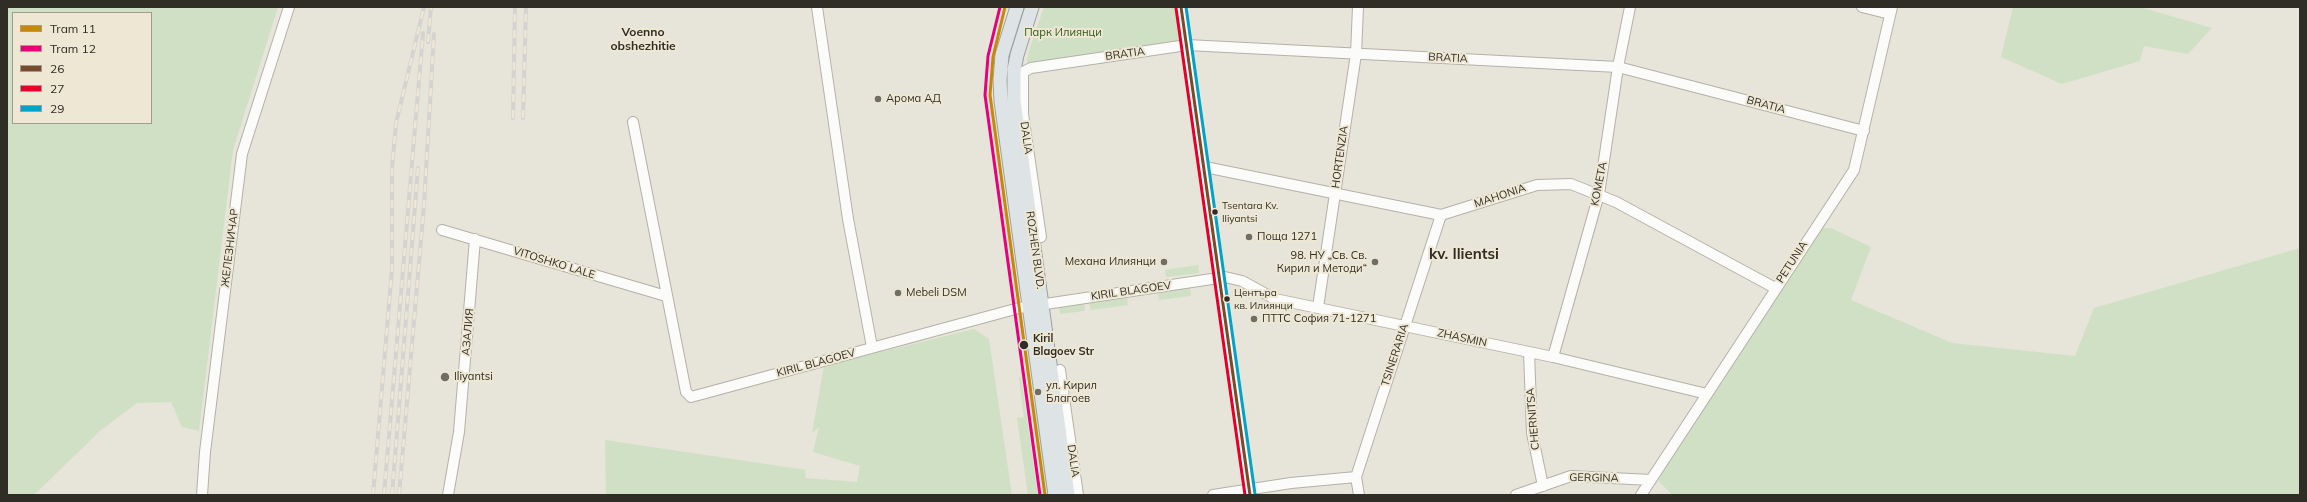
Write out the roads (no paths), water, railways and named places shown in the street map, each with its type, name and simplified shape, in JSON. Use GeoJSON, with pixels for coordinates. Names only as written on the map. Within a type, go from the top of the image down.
{"type":"FeatureCollection","features":[{"type":"Feature","properties":{"kind":"main road","name":"ROZHEN BLVD."},"geometry":{"type":"LineString","coordinates":[[1017,7],[1002,55],[1000,89],[1055,495]]}},
{"type":"Feature","properties":{"kind":"main road","name":"ROZHEN BLVD."},"geometry":{"type":"LineString","coordinates":[[1032,7],[1017,55],[1014,80],[1017,122],[1033,207],[1042,304],[1060,405],[1068,495]]}},
{"type":"Feature","properties":{"kind":"street","name":"ЖЕЛЕЗНИЧАР"},"geometry":{"type":"LineString","coordinates":[[202,495],[206,445],[242,154],[289,7]]}},
{"type":"Feature","properties":{"kind":"street"},"geometry":{"type":"LineString","coordinates":[[817,7],[848,219],[872,347]]}},
{"type":"Feature","properties":{"kind":"street"},"geometry":{"type":"LineString","coordinates":[[1181,7],[1250,492]]}},
{"type":"Feature","properties":{"kind":"street","name":"HORTENZIA"},"geometry":{"type":"LineString","coordinates":[[1318,307],[1356,54],[1358,7]]}},
{"type":"Feature","properties":{"kind":"street","name":"KOMETA"},"geometry":{"type":"LineString","coordinates":[[1553,357],[1598,194],[1618,66],[1630,7]]}},
{"type":"Feature","properties":{"kind":"street"},"geometry":{"type":"LineString","coordinates":[[1862,7],[1891,10]]}},
{"type":"Feature","properties":{"kind":"street","name":"PETUNIA"},"geometry":{"type":"LineString","coordinates":[[1641,495],[1775,288],[1852,175],[1864,131],[1891,10]]}},
{"type":"Feature","properties":{"kind":"street","name":"BRATIA"},"geometry":{"type":"LineString","coordinates":[[1025,70],[1187,45],[1618,66],[1864,131]]}},
{"type":"Feature","properties":{"kind":"street","name":"DALIA"},"geometry":{"type":"LineString","coordinates":[[1025,70],[1022,78],[1023,114],[1033,207],[1041,237]]}},
{"type":"Feature","properties":{"kind":"street","name":"KIRIL BLAGOEV"},"geometry":{"type":"LineString","coordinates":[[634,122],[666,296],[686,392],[691,397],[872,347],[1029,306],[1219,278]]}},
{"type":"Feature","properties":{"kind":"street","name":"MAHONIA"},"geometry":{"type":"LineString","coordinates":[[1205,168],[1441,215],[1519,190],[1549,183],[1571,184],[1598,194],[1775,288]]}},
{"type":"Feature","properties":{"kind":"street","name":"TSINERARIA"},"geometry":{"type":"LineString","coordinates":[[1359,495],[1356,477],[1441,215]]}},
{"type":"Feature","properties":{"kind":"street","name":"VITOSHKO LALE"},"geometry":{"type":"LineString","coordinates":[[442,230],[666,296]]}},
{"type":"Feature","properties":{"kind":"street","name":"АЗАЛИЯ"},"geometry":{"type":"LineString","coordinates":[[448,495],[459,432],[475,239]]}},
{"type":"Feature","properties":{"kind":"street","name":"ZHASMIN"},"geometry":{"type":"LineString","coordinates":[[1219,278],[1233,278],[1242,281],[1275,299],[1553,357],[1707,394]]}},
{"type":"Feature","properties":{"kind":"street","name":"CHERNITSA"},"geometry":{"type":"LineString","coordinates":[[1529,352],[1532,433],[1543,486]]}},
{"type":"Feature","properties":{"kind":"street","name":"DALIA"},"geometry":{"type":"LineString","coordinates":[[1060,370],[1060,405],[1078,495]]}},
{"type":"Feature","properties":{"kind":"street","name":"GERGINA"},"geometry":{"type":"LineString","coordinates":[[1516,495],[1572,476],[1651,480]]}},
{"type":"Feature","properties":{"kind":"street"},"geometry":{"type":"LineString","coordinates":[[1212,495],[1250,492],[1356,477]]}},
{"type":"Feature","properties":{"kind":"railway"},"geometry":{"type":"LineString","coordinates":[[373,495],[392,269],[392,168],[396,123],[424,7]]}},
{"type":"Feature","properties":{"kind":"railway"},"geometry":{"type":"LineString","coordinates":[[428,42],[431,7]]}},
{"type":"Feature","properties":{"kind":"railway"},"geometry":{"type":"LineString","coordinates":[[513,118],[515,7]]}},
{"type":"Feature","properties":{"kind":"railway"},"geometry":{"type":"LineString","coordinates":[[523,118],[526,7]]}},
{"type":"Feature","properties":{"kind":"railway"},"geometry":{"type":"LineString","coordinates":[[384,495],[423,33]]}},
{"type":"Feature","properties":{"kind":"railway"},"geometry":{"type":"LineString","coordinates":[[399,495],[424,205],[434,34]]}},
{"type":"Feature","properties":{"kind":"railway"},"geometry":{"type":"LineString","coordinates":[[392,495],[418,168]]}},
{"type":"Feature","properties":{"kind":"tram line","name":"12"},"geometry":{"type":"LineString","coordinates":[[1000,7],[988,56],[985,95],[1040,495]]}},
{"type":"Feature","properties":{"kind":"tram line","name":"11"},"geometry":{"type":"LineString","coordinates":[[1005,7],[993,57],[990,95],[1045,495]]}},
{"type":"Feature","properties":{"kind":"place","name":"Арома АД"},"geometry":{"type":"Point","coordinates":[878,99]}},
{"type":"Feature","properties":{"kind":"place","name":"Tsentara Kv. Iliyantsi"},"geometry":{"type":"Point","coordinates":[1215,212]}},
{"type":"Feature","properties":{"kind":"place","name":"Поща 1271"},"geometry":{"type":"Point","coordinates":[1249,237]}},
{"type":"Feature","properties":{"kind":"place","name":"Механа Илиянци"},"geometry":{"type":"Point","coordinates":[1164,262]}},
{"type":"Feature","properties":{"kind":"place","name":"98. НУ „Св. Св. Кирил и Методи“"},"geometry":{"type":"Point","coordinates":[1375,262]}},
{"type":"Feature","properties":{"kind":"place","name":"Mebeli DSM"},"geometry":{"type":"Point","coordinates":[898,293]}},
{"type":"Feature","properties":{"kind":"place","name":"Центъра кв. Илиянци"},"geometry":{"type":"Point","coordinates":[1227,299]}},
{"type":"Feature","properties":{"kind":"place","name":"ПТТС София 71-1271"},"geometry":{"type":"Point","coordinates":[1254,319]}},
{"type":"Feature","properties":{"kind":"place","name":"Kiril Blagoev Str"},"geometry":{"type":"Point","coordinates":[1024,345]}},
{"type":"Feature","properties":{"kind":"place","name":"Iliyantsi"},"geometry":{"type":"Point","coordinates":[445,377]}},
{"type":"Feature","properties":{"kind":"place","name":"ул. Кирил Благоев"},"geometry":{"type":"Point","coordinates":[1038,392]}},
{"type":"Feature","properties":{"kind":"district","name":"Voenno obshezhitie"},"geometry":{"type":"Point","coordinates":[643,39]}},
{"type":"Feature","properties":{"kind":"district","name":"kv. Ilientsi"},"geometry":{"type":"Point","coordinates":[1464,254]}},
{"type":"Feature","properties":{"kind":"park label","name":"Парк Илиянци"},"geometry":{"type":"Point","coordinates":[1063,33]}}]}
